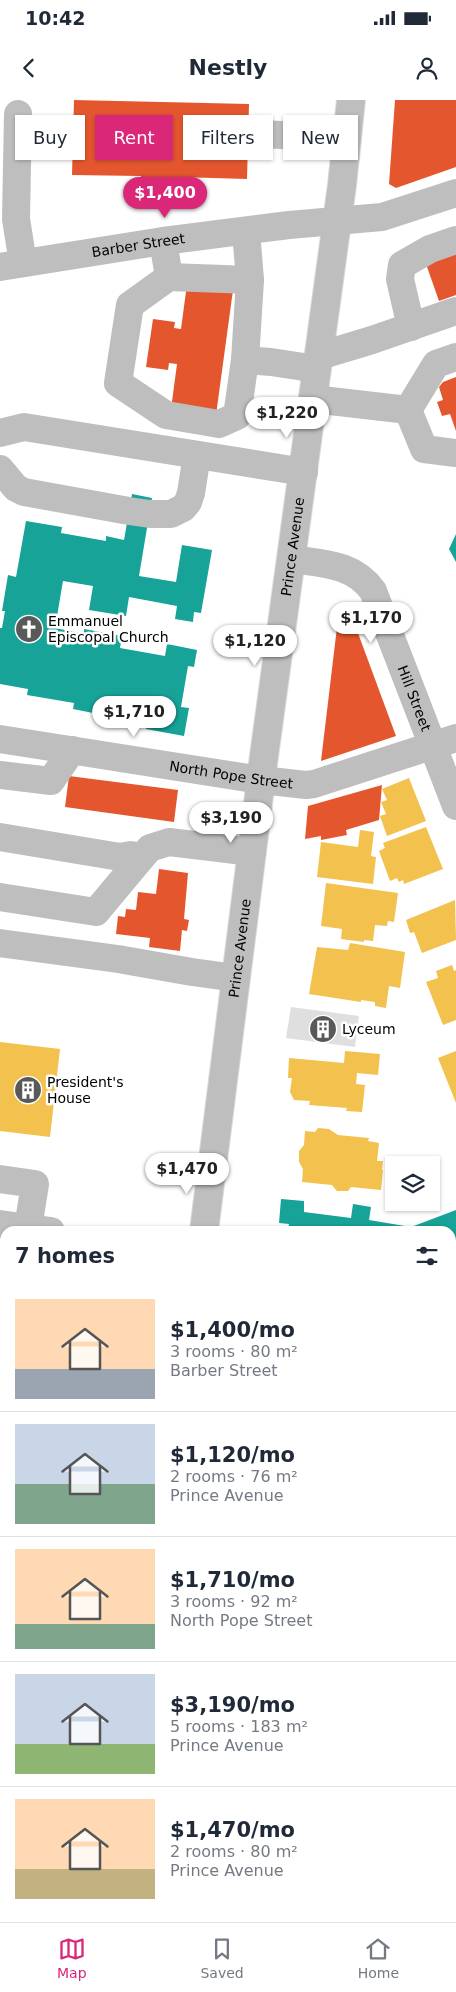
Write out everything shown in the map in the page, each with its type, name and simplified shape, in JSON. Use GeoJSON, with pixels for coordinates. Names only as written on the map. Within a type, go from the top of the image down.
{"type":"FeatureCollection","features":[{"type":"Feature","properties":{"kind":"street","name":"Prince Avenue"},"geometry":{"type":"LineString","coordinates":[[349,115],[351,100]]}},
{"type":"Feature","properties":{"kind":"street"},"geometry":{"type":"LineString","coordinates":[[12,264],[16,219],[18,114]]}},
{"type":"Feature","properties":{"kind":"street","name":"Prince Avenue"},"geometry":{"type":"LineString","coordinates":[[205,1226],[261,780],[304,472],[344,160]]}},
{"type":"Feature","properties":{"kind":"street","name":"Barber Street"},"geometry":{"type":"LineString","coordinates":[[12,264],[163,241],[382,217],[456,192]]}},
{"type":"Feature","properties":{"kind":"street"},"geometry":{"type":"LineString","coordinates":[[246,231],[250,280],[245,360],[237,416],[219,424],[166,415],[118,383],[130,305],[169,277],[250,280]]}},
{"type":"Feature","properties":{"kind":"street"},"geometry":{"type":"LineString","coordinates":[[411,327],[400,279],[402,265],[430,249],[456,240]]}},
{"type":"Feature","properties":{"kind":"street"},"geometry":{"type":"LineString","coordinates":[[163,241],[169,277]]}},
{"type":"Feature","properties":{"kind":"street"},"geometry":{"type":"LineString","coordinates":[[245,360],[318,362],[456,311]]}},
{"type":"Feature","properties":{"kind":"street"},"geometry":{"type":"LineString","coordinates":[[408,410],[436,364],[456,357]]}},
{"type":"Feature","properties":{"kind":"street"},"geometry":{"type":"LineString","coordinates":[[313,399],[408,410]]}},
{"type":"Feature","properties":{"kind":"street"},"geometry":{"type":"LineString","coordinates":[[408,410],[424,449],[456,454]]}},
{"type":"Feature","properties":{"kind":"street"},"geometry":{"type":"LineString","coordinates":[[0,434],[24,427],[304,472]]}},
{"type":"Feature","properties":{"kind":"street"},"geometry":{"type":"LineString","coordinates":[[0,469],[16,488],[24,492],[161,515],[177,512],[188,502],[198,455]]}},
{"type":"Feature","properties":{"kind":"street","name":"Hill Street"},"geometry":{"type":"LineString","coordinates":[[292,559],[349,570],[366,581],[445,741],[456,806]]}},
{"type":"Feature","properties":{"kind":"street","name":"North Pope Street"},"geometry":{"type":"LineString","coordinates":[[0,739],[261,780],[314,784],[445,741]]}},
{"type":"Feature","properties":{"kind":"street"},"geometry":{"type":"LineString","coordinates":[[0,775],[51,781],[72,750]]}},
{"type":"Feature","properties":{"kind":"street"},"geometry":{"type":"LineString","coordinates":[[0,837],[120,857],[131,855],[141,858]]}},
{"type":"Feature","properties":{"kind":"street"},"geometry":{"type":"LineString","coordinates":[[0,897],[96,912],[150,848],[169,842],[252,852]]}},
{"type":"Feature","properties":{"kind":"street"},"geometry":{"type":"LineString","coordinates":[[0,943],[118,958],[236,978]]}},
{"type":"Feature","properties":{"kind":"street"},"geometry":{"type":"LineString","coordinates":[[0,1179],[35,1184],[40,1226]]}},
{"type":"Feature","properties":{"kind":"street"},"geometry":{"type":"LineString","coordinates":[[0,1224],[13,1226]]}},
{"type":"Feature","properties":{"kind":"building: Homes"},"geometry":{"type":"Polygon","coordinates":[[[409,778],[426,821],[387,836],[380,816],[386,814],[381,802],[387,800],[382,789],[409,778]]]}},
{"type":"Feature","properties":{"kind":"building: Homes"},"geometry":{"type":"Polygon","coordinates":[[[426,827],[443,869],[404,884],[403,880],[399,882],[397,878],[390,881],[379,851],[385,848],[383,843],[426,827]]]}},
{"type":"Feature","properties":{"kind":"building: Homes"},"geometry":{"type":"Polygon","coordinates":[[[360,830],[374,832],[371,856],[376,857],[373,884],[317,877],[321,842],[358,847],[360,830]]]}},
{"type":"Feature","properties":{"kind":"building: Homes"},"geometry":{"type":"Polygon","coordinates":[[[326,883],[398,893],[394,922],[388,921],[387,926],[375,925],[373,941],[364,940],[364,942],[341,939],[342,929],[321,926],[326,883]]]}},
{"type":"Feature","properties":{"kind":"building: Homes"},"geometry":{"type":"Polygon","coordinates":[[[455,900],[456,940],[422,953],[414,932],[410,933],[406,920],[455,900]]]}},
{"type":"Feature","properties":{"kind":"building: Homes"},"geometry":{"type":"Polygon","coordinates":[[[350,943],[405,952],[400,988],[389,986],[386,1008],[375,1006],[375,1002],[361,1000],[361,1002],[309,994],[317,947],[348,950],[350,943]]]}},
{"type":"Feature","properties":{"kind":"building: Homes"},"geometry":{"type":"Polygon","coordinates":[[[452,965],[454,971],[456,970],[456,1020],[443,1025],[426,982],[438,978],[436,971],[452,965]]]}},
{"type":"Feature","properties":{"kind":"building: Homes","name":"President's House"},"geometry":{"type":"Polygon","coordinates":[[[0,1042],[60,1049],[50,1137],[0,1131],[0,1042]]]}},
{"type":"Feature","properties":{"kind":"building: Homes"},"geometry":{"type":"Polygon","coordinates":[[[345,1051],[380,1054],[378,1075],[357,1073],[356,1084],[365,1085],[362,1112],[346,1111],[347,1108],[309,1105],[310,1101],[294,1100],[290,1092],[292,1078],[288,1078],[289,1058],[344,1063],[345,1051]]]}},
{"type":"Feature","properties":{"kind":"building: Homes"},"geometry":{"type":"Polygon","coordinates":[[[456,1051],[456,1103],[438,1058],[456,1051]]]}},
{"type":"Feature","properties":{"kind":"building: Homes"},"geometry":{"type":"Polygon","coordinates":[[[318,1128],[329,1129],[338,1135],[369,1138],[368,1141],[379,1143],[377,1161],[383,1161],[381,1190],[351,1187],[348,1191],[337,1191],[332,1185],[302,1182],[303,1169],[299,1162],[299,1151],[304,1145],[305,1131],[315,1132],[318,1128]]]}},
{"type":"Feature","properties":{"kind":"building: Shops"},"geometry":{"type":"Polygon","coordinates":[[[74,100],[249,104],[249,115],[183,115],[183,160],[248,160],[247,179],[178,177],[177,191],[141,190],[141,176],[72,175],[72,160],[85,160],[85,115],[74,115],[74,100]]]}},
{"type":"Feature","properties":{"kind":"building: Shops"},"geometry":{"type":"Polygon","coordinates":[[[395,100],[456,100],[456,167],[396,188],[389,184],[395,100]]]}},
{"type":"Feature","properties":{"kind":"building: Shops"},"geometry":{"type":"Polygon","coordinates":[[[456,253],[456,295],[439,301],[426,264],[456,253]]]}},
{"type":"Feature","properties":{"kind":"building: Shops"},"geometry":{"type":"Polygon","coordinates":[[[187,284],[233,290],[216,415],[171,409],[177,364],[169,363],[168,370],[146,367],[153,319],[175,322],[174,328],[181,329],[187,284]]]}},
{"type":"Feature","properties":{"kind":"building: Shops"},"geometry":{"type":"Polygon","coordinates":[[[456,377],[456,431],[450,414],[442,416],[437,402],[443,400],[439,387],[443,382],[456,377]]]}},
{"type":"Feature","properties":{"kind":"building: Shops"},"geometry":{"type":"Polygon","coordinates":[[[355,625],[396,736],[321,761],[337,627],[355,625]]]}},
{"type":"Feature","properties":{"kind":"building: Shops"},"geometry":{"type":"Polygon","coordinates":[[[69,776],[178,790],[174,822],[65,807],[69,776]]]}},
{"type":"Feature","properties":{"kind":"building: Shops"},"geometry":{"type":"Polygon","coordinates":[[[382,785],[379,820],[346,830],[347,835],[321,840],[321,836],[305,839],[308,806],[382,785]]]}},
{"type":"Feature","properties":{"kind":"building: Shops"},"geometry":{"type":"Polygon","coordinates":[[[159,869],[188,873],[184,919],[189,920],[187,931],[182,930],[180,951],[149,947],[150,938],[116,934],[118,916],[125,917],[126,909],[136,910],[138,892],[156,894],[159,869]]]}},
{"type":"Feature","properties":{"kind":"building: Public","name":"Emmanuel Episcopal Church"},"geometry":{"type":"Polygon","coordinates":[[[132,494],[152,498],[139,576],[176,582],[182,545],[212,550],[201,613],[194,612],[193,622],[175,619],[177,606],[129,597],[126,616],[89,610],[93,586],[63,581],[55,628],[84,634],[84,629],[122,636],[120,648],[165,656],[167,644],[197,650],[194,667],[188,666],[181,707],[189,708],[184,736],[146,729],[149,711],[110,704],[108,716],[73,709],[74,703],[27,695],[28,689],[0,684],[0,628],[2,628],[5,611],[2,611],[8,575],[16,577],[26,521],[62,527],[61,533],[106,541],[106,536],[124,540],[132,494]]]}},
{"type":"Feature","properties":{"kind":"building: Public"},"geometry":{"type":"Polygon","coordinates":[[[456,534],[456,562],[449,549],[456,534]]]}},
{"type":"Feature","properties":{"kind":"building: Public"},"geometry":{"type":"Polygon","coordinates":[[[281,1199],[304,1201],[304,1212],[351,1218],[353,1204],[371,1207],[369,1220],[405,1226],[289,1226],[289,1224],[279,1223],[281,1199]]]}},
{"type":"Feature","properties":{"kind":"building: Public"},"geometry":{"type":"Polygon","coordinates":[[[456,1210],[456,1226],[414,1226],[456,1210]]]}},
{"type":"Feature","properties":{"kind":"building: Other","name":"Lyceum"},"geometry":{"type":"Polygon","coordinates":[[[291,1007],[359,1016],[355,1047],[286,1038],[291,1007]]]}},
{"type":"Feature","properties":{"kind":"place","name":"Emmanuel Episcopal Church"},"geometry":{"type":"Point","coordinates":[29,629]}},
{"type":"Feature","properties":{"kind":"place","name":"Lyceum"},"geometry":{"type":"Point","coordinates":[323,1029]}},
{"type":"Feature","properties":{"kind":"place","name":"President's House"},"geometry":{"type":"Point","coordinates":[28,1090]}}]}
